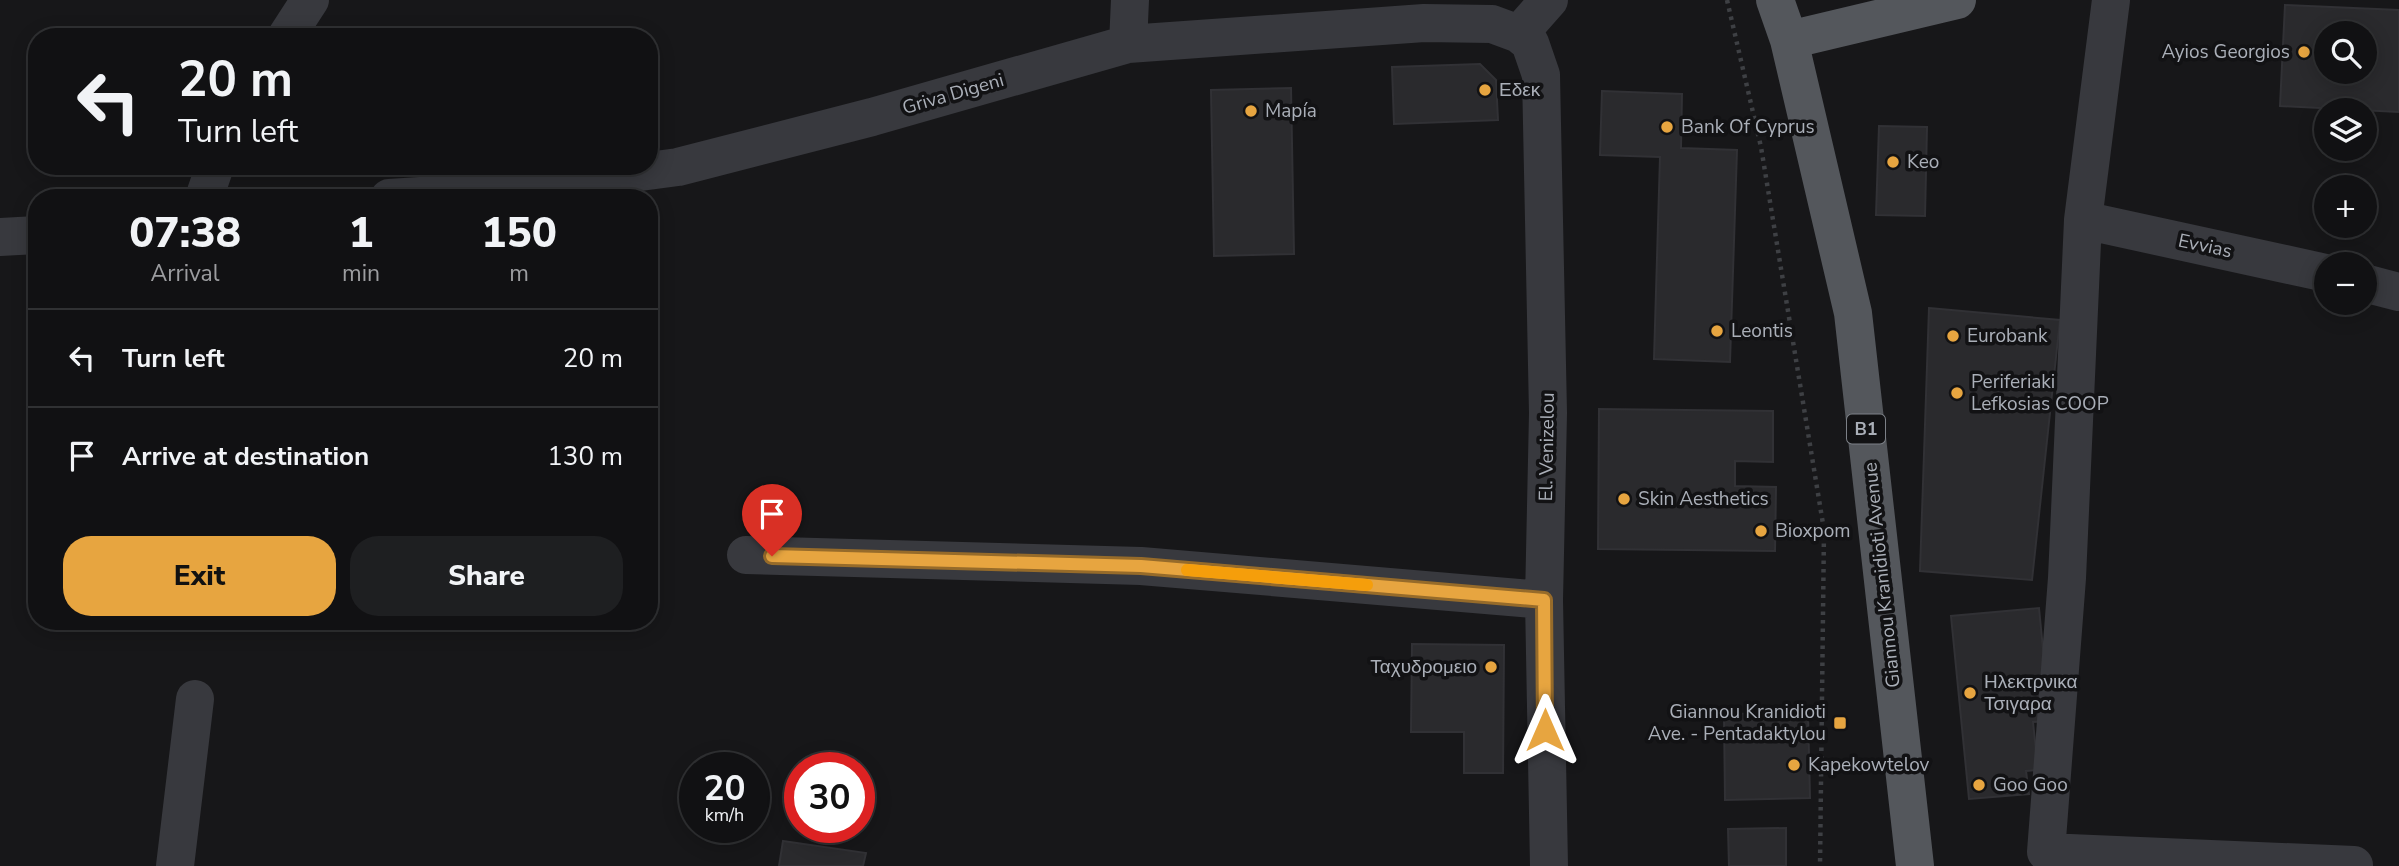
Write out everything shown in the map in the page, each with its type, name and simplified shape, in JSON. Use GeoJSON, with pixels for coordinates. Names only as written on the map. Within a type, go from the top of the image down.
{"type":"FeatureCollection","features":[{"type":"Feature","properties":{"kind":"main road","name":"Giannou Kranidioti Avenue"},"geometry":{"type":"LineString","coordinates":[[1775,0],[1789,40],[1853,313],[1909,862]]}},
{"type":"Feature","properties":{"kind":"main road"},"geometry":{"type":"LineString","coordinates":[[1789,40],[1957,0]]}},
{"type":"Feature","properties":{"kind":"street"},"geometry":{"type":"LineString","coordinates":[[292,28],[310,0]]}},
{"type":"Feature","properties":{"kind":"street"},"geometry":{"type":"LineString","coordinates":[[1128,44],[1130,0]]}},
{"type":"Feature","properties":{"kind":"street"},"geometry":{"type":"LineString","coordinates":[[1519,33],[1549,0]]}},
{"type":"Feature","properties":{"kind":"street"},"geometry":{"type":"LineString","coordinates":[[2110,0],[2083,220],[2067,578],[2046,852],[2354,865]]}},
{"type":"Feature","properties":{"kind":"street","name":"Griva Digeni"},"geometry":{"type":"LineString","coordinates":[[658,170],[872,117],[1128,44],[1424,23],[1492,24],[1519,33]]}},
{"type":"Feature","properties":{"kind":"street","name":"El. Venizelou"},"geometry":{"type":"LineString","coordinates":[[1519,33],[1530,43],[1541,75],[1548,413],[1544,600],[1549,866]]}},
{"type":"Feature","properties":{"kind":"street","name":"Griva Digeni"},"geometry":{"type":"LineString","coordinates":[[532,189],[625,175]]}},
{"type":"Feature","properties":{"kind":"street","name":"Evvias"},"geometry":{"type":"LineString","coordinates":[[2083,220],[2314,270]]}},
{"type":"Feature","properties":{"kind":"street"},"geometry":{"type":"LineString","coordinates":[[0,236],[28,235]]}},
{"type":"Feature","properties":{"kind":"street"},"geometry":{"type":"LineString","coordinates":[[2377,286],[2399,292]]}},
{"type":"Feature","properties":{"kind":"street"},"geometry":{"type":"LineString","coordinates":[[746,555],[1141,566],[1544,600]]}},
{"type":"Feature","properties":{"kind":"street"},"geometry":{"type":"LineString","coordinates":[[175,866],[195,699]]}},
{"type":"Feature","properties":{"kind":"path"},"geometry":{"type":"LineString","coordinates":[[1727,0],[1762,147],[1824,530],[1820,866]]}},
{"type":"Feature","properties":{"kind":"building","name":"Ayios Georgios"},"geometry":{"type":"Polygon","coordinates":[[[2285,5],[2399,10],[2399,112],[2377,111],[2377,98],[2314,98],[2314,108],[2280,106],[2285,5]]]}},
{"type":"Feature","properties":{"kind":"building"},"geometry":{"type":"Polygon","coordinates":[[[1480,64],[1496,80],[1498,120],[1394,124],[1392,67],[1480,64]]]}},
{"type":"Feature","properties":{"kind":"building"},"geometry":{"type":"Polygon","coordinates":[[[1291,88],[1294,254],[1214,256],[1211,90],[1291,88]]]}},
{"type":"Feature","properties":{"kind":"building"},"geometry":{"type":"Polygon","coordinates":[[[1602,91],[1682,94],[1681,148],[1737,150],[1730,362],[1654,359],[1660,157],[1600,155],[1602,91]]]}},
{"type":"Feature","properties":{"kind":"building"},"geometry":{"type":"Polygon","coordinates":[[[1879,126],[1927,127],[1925,216],[1876,215],[1879,126]]]}},
{"type":"Feature","properties":{"kind":"building"},"geometry":{"type":"Polygon","coordinates":[[[1929,308],[2060,320],[2032,580],[1920,571],[1929,308]]]}},
{"type":"Feature","properties":{"kind":"building"},"geometry":{"type":"Polygon","coordinates":[[[1599,409],[1773,411],[1773,462],[1735,461],[1735,486],[1776,487],[1775,551],[1598,549],[1599,409]]]}},
{"type":"Feature","properties":{"kind":"building"},"geometry":{"type":"Polygon","coordinates":[[[2039,608],[2050,721],[2033,722],[2038,770],[2026,771],[2029,794],[1969,799],[1951,616],[2039,608]]]}},
{"type":"Feature","properties":{"kind":"building"},"geometry":{"type":"Polygon","coordinates":[[[1412,644],[1504,645],[1503,773],[1464,773],[1464,732],[1411,732],[1412,644]]]}},
{"type":"Feature","properties":{"kind":"building"},"geometry":{"type":"Polygon","coordinates":[[[1808,713],[1810,798],[1725,800],[1724,714],[1808,713]]]}},
{"type":"Feature","properties":{"kind":"building"},"geometry":{"type":"Polygon","coordinates":[[[1786,828],[1786,866],[1729,866],[1728,829],[1786,828]]]}},
{"type":"Feature","properties":{"kind":"building"},"geometry":{"type":"Polygon","coordinates":[[[783,841],[866,853],[863,866],[779,866],[783,841]]]}},
{"type":"Feature","properties":{"kind":"slow traffic"},"geometry":{"type":"LineString","coordinates":[[1187,570],[1367,585]]}},
{"type":"Feature","properties":{"kind":"place","name":"Ayios Georgios"},"geometry":{"type":"Point","coordinates":[2304,52]}},
{"type":"Feature","properties":{"kind":"place","name":"Εδεκ"},"geometry":{"type":"Point","coordinates":[1485,90]}},
{"type":"Feature","properties":{"kind":"place","name":"Mapía"},"geometry":{"type":"Point","coordinates":[1251,111]}},
{"type":"Feature","properties":{"kind":"place","name":"Bank Of Cyprus"},"geometry":{"type":"Point","coordinates":[1667,127]}},
{"type":"Feature","properties":{"kind":"place","name":"Keo"},"geometry":{"type":"Point","coordinates":[1893,162]}},
{"type":"Feature","properties":{"kind":"place","name":"Leontis"},"geometry":{"type":"Point","coordinates":[1717,331]}},
{"type":"Feature","properties":{"kind":"place","name":"Eurobank"},"geometry":{"type":"Point","coordinates":[1953,336]}},
{"type":"Feature","properties":{"kind":"place","name":"Periferiaki Lefkosias COOP"},"geometry":{"type":"Point","coordinates":[1957,393]}},
{"type":"Feature","properties":{"kind":"place","name":"Skin Aesthetics"},"geometry":{"type":"Point","coordinates":[1624,499]}},
{"type":"Feature","properties":{"kind":"place","name":"Bioxpom"},"geometry":{"type":"Point","coordinates":[1761,531]}},
{"type":"Feature","properties":{"kind":"place","name":"Ταχυδρομειο"},"geometry":{"type":"Point","coordinates":[1491,667]}},
{"type":"Feature","properties":{"kind":"place","name":"Ηλεκτρνικα Τσιγαρα"},"geometry":{"type":"Point","coordinates":[1970,693]}},
{"type":"Feature","properties":{"kind":"place","name":"Giannou Kranidioti Ave. - Pentadaktylou"},"geometry":{"type":"Point","coordinates":[1840,723]}},
{"type":"Feature","properties":{"kind":"place","name":"Kapekowtelov"},"geometry":{"type":"Point","coordinates":[1794,765]}},
{"type":"Feature","properties":{"kind":"place","name":"Goo Goo"},"geometry":{"type":"Point","coordinates":[1979,785]}},
{"type":"Feature","properties":{"kind":"route"},"geometry":{"type":"LineString","coordinates":[[772,556],[1141,566],[1544,600],[1545,730]]}}]}
